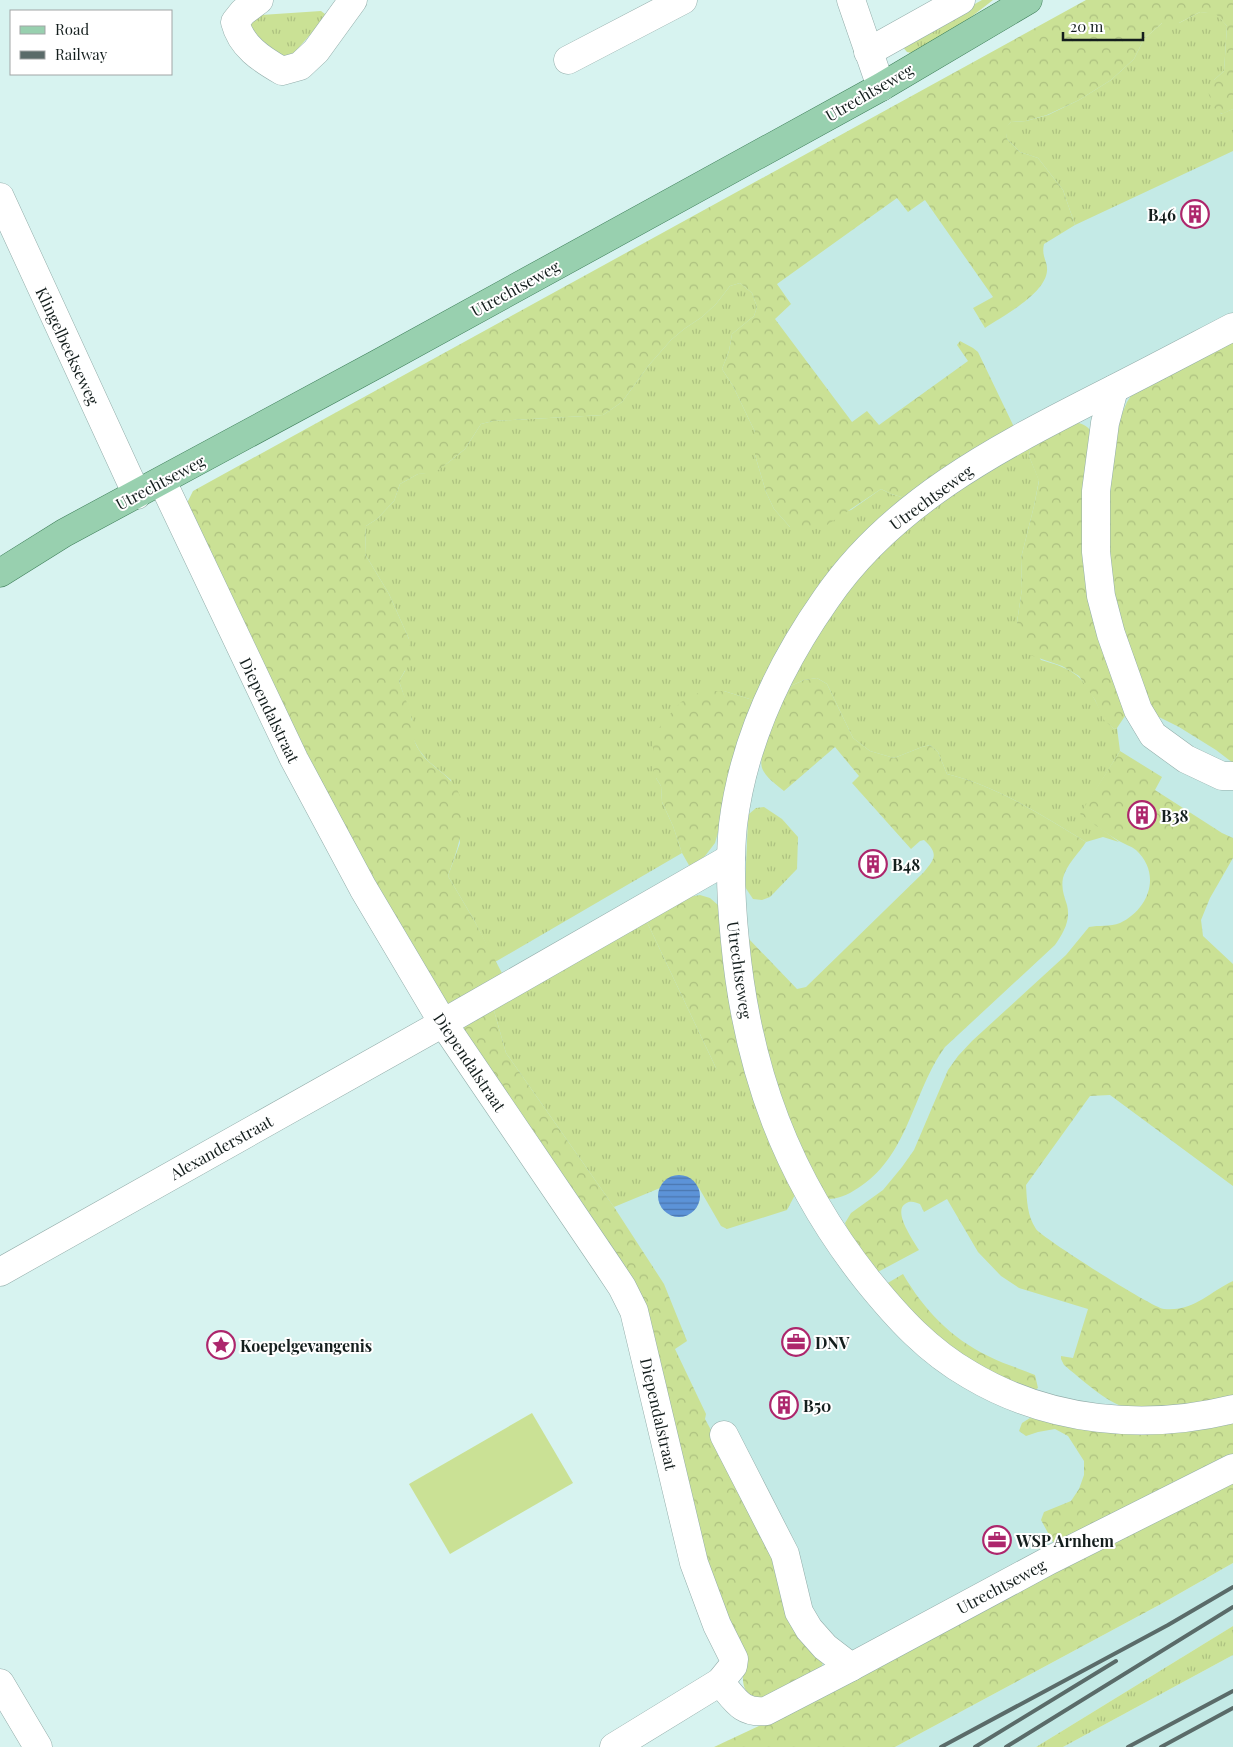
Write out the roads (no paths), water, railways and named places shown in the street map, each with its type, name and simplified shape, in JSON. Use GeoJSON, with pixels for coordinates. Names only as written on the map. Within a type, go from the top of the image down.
{"type":"FeatureCollection","features":[{"type":"Feature","properties":{"kind":"main road","name":"Utrechtseweg"},"geometry":{"type":"LineString","coordinates":[[0,573],[64,533],[137,495],[880,87],[1028,0]]}},
{"type":"Feature","properties":{"kind":"street"},"geometry":{"type":"LineString","coordinates":[[259,0],[243,12],[235,22],[237,33],[251,50],[282,71],[300,66],[316,52],[353,0]]}},
{"type":"Feature","properties":{"kind":"street"},"geometry":{"type":"LineString","coordinates":[[568,60],[683,0]]}},
{"type":"Feature","properties":{"kind":"street"},"geometry":{"type":"LineString","coordinates":[[852,0],[880,87]]}},
{"type":"Feature","properties":{"kind":"street"},"geometry":{"type":"LineString","coordinates":[[868,52],[961,0]]}},
{"type":"Feature","properties":{"kind":"street","name":"Klingelbeekseweg"},"geometry":{"type":"LineString","coordinates":[[0,197],[137,495]]}},
{"type":"Feature","properties":{"kind":"street","name":"Utrechtseweg"},"geometry":{"type":"LineString","coordinates":[[1233,327],[1030,432],[985,458],[929,494],[885,530],[861,554],[827,596],[774,685],[752,738],[733,824],[731,858],[731,900],[740,992],[753,1052],[780,1136],[806,1188],[845,1251],[897,1317],[920,1339],[970,1375],[1041,1408],[1096,1418],[1124,1420],[1178,1420],[1208,1416],[1233,1409]]}},
{"type":"Feature","properties":{"kind":"street"},"geometry":{"type":"LineString","coordinates":[[1114,389],[1106,423],[1096,491],[1096,552],[1102,596],[1111,634],[1138,710],[1153,735],[1186,758],[1222,776],[1233,776]]}},
{"type":"Feature","properties":{"kind":"street","name":"Diependalstraat"},"geometry":{"type":"LineString","coordinates":[[162,481],[294,759],[363,888],[443,1023],[622,1287],[634,1311],[694,1562],[717,1625],[732,1655],[733,1666],[720,1682]]}},
{"type":"Feature","properties":{"kind":"street","name":"Alexanderstraat"},"geometry":{"type":"LineString","coordinates":[[0,1272],[443,1023],[731,858]]}},
{"type":"Feature","properties":{"kind":"street"},"geometry":{"type":"LineString","coordinates":[[724,1435],[785,1554],[799,1612],[809,1629],[825,1647],[851,1667]]}},
{"type":"Feature","properties":{"kind":"street","name":"Utrechtseweg"},"geometry":{"type":"LineString","coordinates":[[720,1682],[745,1709],[754,1712],[766,1711],[1050,1560],[1233,1468]]}},
{"type":"Feature","properties":{"kind":"street"},"geometry":{"type":"LineString","coordinates":[[614,1747],[720,1682]]}},
{"type":"Feature","properties":{"kind":"street"},"geometry":{"type":"LineString","coordinates":[[0,1683],[38,1747]]}},
{"type":"Feature","properties":{"kind":"water"},"geometry":{"type":"Polygon","coordinates":[[[679,1175],[694,1181],[700,1196],[694,1211],[679,1217],[664,1211],[658,1196],[664,1181],[679,1175]]]}},
{"type":"Feature","properties":{"kind":"railway"},"geometry":{"type":"LineString","coordinates":[[941,1747],[1168,1625],[1233,1587]]}},
{"type":"Feature","properties":{"kind":"railway"},"geometry":{"type":"LineString","coordinates":[[1006,1747],[1233,1607]]}},
{"type":"Feature","properties":{"kind":"railway"},"geometry":{"type":"LineString","coordinates":[[975,1747],[1116,1661]]}},
{"type":"Feature","properties":{"kind":"railway"},"geometry":{"type":"LineString","coordinates":[[1128,1747],[1233,1691]]}},
{"type":"Feature","properties":{"kind":"railway"},"geometry":{"type":"LineString","coordinates":[[1161,1747],[1233,1708]]}},
{"type":"Feature","properties":{"kind":"place","name":"B46"},"geometry":{"type":"Point","coordinates":[1195,214]}},
{"type":"Feature","properties":{"kind":"place","name":"B38"},"geometry":{"type":"Point","coordinates":[1142,815]}},
{"type":"Feature","properties":{"kind":"place","name":"B48"},"geometry":{"type":"Point","coordinates":[873,864]}},
{"type":"Feature","properties":{"kind":"place","name":"DNV"},"geometry":{"type":"Point","coordinates":[796,1342]}},
{"type":"Feature","properties":{"kind":"place","name":"Koepelgevangenis"},"geometry":{"type":"Point","coordinates":[221,1345]}},
{"type":"Feature","properties":{"kind":"place","name":"B50"},"geometry":{"type":"Point","coordinates":[784,1405]}},
{"type":"Feature","properties":{"kind":"place","name":"WSP Arnhem"},"geometry":{"type":"Point","coordinates":[997,1540]}}]}
